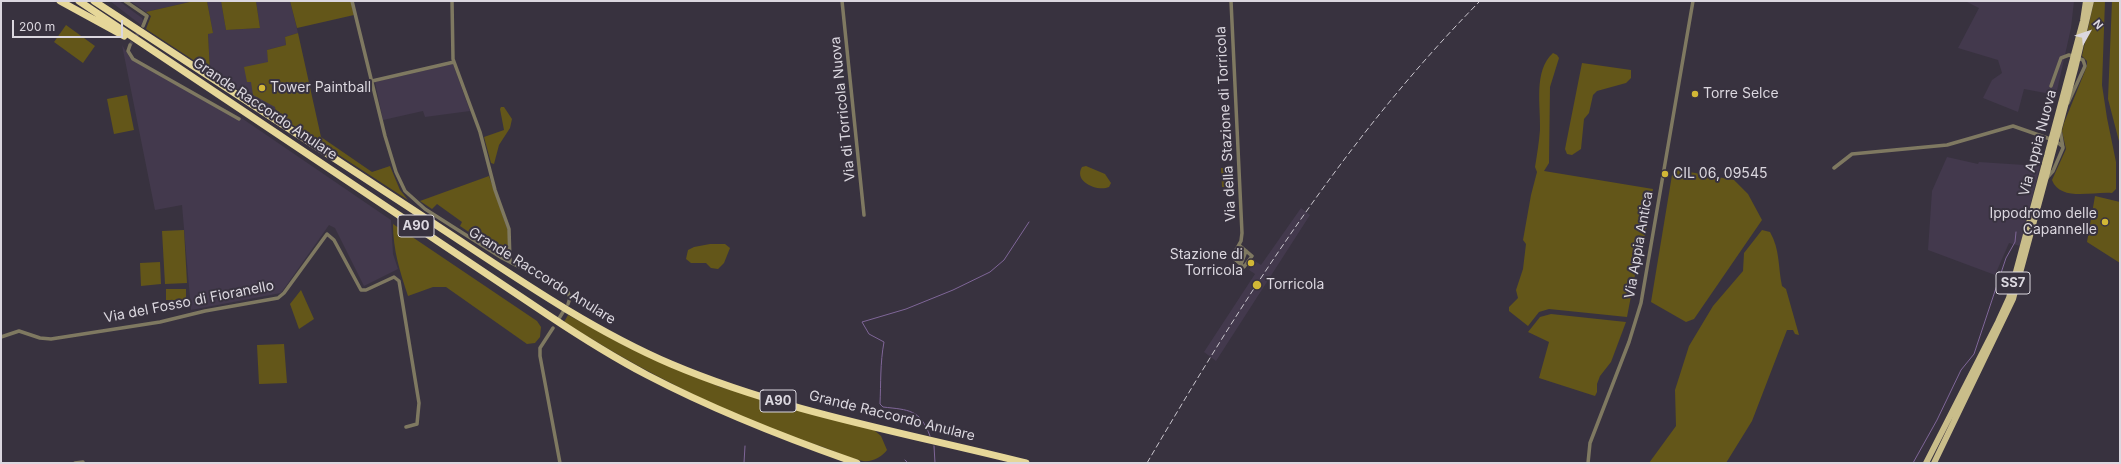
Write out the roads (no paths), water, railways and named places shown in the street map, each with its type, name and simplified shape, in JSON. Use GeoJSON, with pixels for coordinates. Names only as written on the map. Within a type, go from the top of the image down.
{"type":"FeatureCollection","features":[{"type":"Feature","properties":{"kind":"highway"},"geometry":{"type":"LineString","coordinates":[[60,1],[99,21],[140,46],[163,56]]}},
{"type":"Feature","properties":{"kind":"highway","name":"Grande Raccordo Anulare"},"geometry":{"type":"LineString","coordinates":[[79,1],[548,316],[614,357],[648,376],[735,416],[792,440],[857,463]]}},
{"type":"Feature","properties":{"kind":"highway","name":"Grande Raccordo Anulare"},"geometry":{"type":"LineString","coordinates":[[94,1],[543,295],[636,348],[735,388],[793,405],[1026,463]]}},
{"type":"Feature","properties":{"kind":"highway"},"geometry":{"type":"LineString","coordinates":[[103,1],[114,14]]}},
{"type":"Feature","properties":{"kind":"main road","name":"Via Appia Nuova"},"geometry":{"type":"LineString","coordinates":[[1934,463],[2011,305],[2046,179],[2054,141],[2065,107],[2086,1]]}},
{"type":"Feature","properties":{"kind":"main road","name":"Via Appia Nuova"},"geometry":{"type":"LineString","coordinates":[[1926,463],[2006,305],[2054,141],[2091,1]]}},
{"type":"Feature","properties":{"kind":"street"},"geometry":{"type":"LineString","coordinates":[[125,1],[147,16],[144,26]]}},
{"type":"Feature","properties":{"kind":"street"},"geometry":{"type":"LineString","coordinates":[[352,1],[391,157],[400,183],[407,194],[425,209],[510,262],[568,292],[570,298],[568,304]]}},
{"type":"Feature","properties":{"kind":"street"},"geometry":{"type":"LineString","coordinates":[[452,1],[452,42],[454,62],[480,132],[495,190],[509,229],[510,262]]}},
{"type":"Feature","properties":{"kind":"street","name":"Via di Torricola Nuova"},"geometry":{"type":"LineString","coordinates":[[842,1],[864,215]]}},
{"type":"Feature","properties":{"kind":"street","name":"Via della Stazione di Torricola"},"geometry":{"type":"LineString","coordinates":[[1231,1],[1242,232],[1239,245],[1232,256],[1240,264]]}},
{"type":"Feature","properties":{"kind":"street","name":"Via Appia Antica"},"geometry":{"type":"LineString","coordinates":[[1588,463],[1590,443],[1629,342],[1640,303],[1693,1]]}},
{"type":"Feature","properties":{"kind":"street"},"geometry":{"type":"LineString","coordinates":[[130,45],[128,52],[133,59],[239,119]]}},
{"type":"Feature","properties":{"kind":"street"},"geometry":{"type":"LineString","coordinates":[[2051,86],[2060,59],[2066,55],[2076,56]]}},
{"type":"Feature","properties":{"kind":"street"},"geometry":{"type":"LineString","coordinates":[[372,80],[454,62]]}},
{"type":"Feature","properties":{"kind":"street"},"geometry":{"type":"LineString","coordinates":[[1834,168],[1852,154],[1947,145],[2013,126],[2054,141],[2063,147]]}},
{"type":"Feature","properties":{"kind":"street"},"geometry":{"type":"LineString","coordinates":[[2046,179],[2053,171],[2063,147],[2059,129]]}},
{"type":"Feature","properties":{"kind":"street","name":"Via del Fosso di Fioranello"},"geometry":{"type":"LineString","coordinates":[[1,337],[19,331],[37,338],[48,339],[160,322],[205,310],[278,298],[284,293],[327,234],[334,240],[361,290],[366,290],[394,277],[399,282],[419,403],[417,424],[406,427]]}},
{"type":"Feature","properties":{"kind":"street"},"geometry":{"type":"LineString","coordinates":[[1239,245],[1252,256],[1244,267],[1240,264],[1246,251]]}},
{"type":"Feature","properties":{"kind":"street"},"geometry":{"type":"LineString","coordinates":[[558,320],[562,312]]}},
{"type":"Feature","properties":{"kind":"street"},"geometry":{"type":"LineString","coordinates":[[553,328],[540,348],[540,356],[560,463]]}},
{"type":"Feature","properties":{"kind":"street"},"geometry":{"type":"LineString","coordinates":[[75,463],[83,462]]}},
{"type":"Feature","properties":{"kind":"waterway"},"geometry":{"type":"LineString","coordinates":[[930,436],[922,420],[912,412],[883,407],[880,404],[881,365],[884,342],[869,334],[862,322],[906,309],[953,290],[990,272],[1004,260],[1029,222]]}},
{"type":"Feature","properties":{"kind":"waterway"},"geometry":{"type":"LineString","coordinates":[[1913,463],[1937,420],[1961,370],[1974,354],[2006,258],[2015,242],[2016,232]]}},
{"type":"Feature","properties":{"kind":"waterway"},"geometry":{"type":"LineString","coordinates":[[744,463],[745,446]]}},
{"type":"Feature","properties":{"kind":"waterway"},"geometry":{"type":"LineString","coordinates":[[934,446],[935,463]]}},
{"type":"Feature","properties":{"kind":"waterway"},"geometry":{"type":"LineString","coordinates":[[905,460],[908,463]]}},
{"type":"Feature","properties":{"kind":"tunnel"},"geometry":{"type":"LineString","coordinates":[[130,45],[143,26]]}},
{"type":"Feature","properties":{"kind":"railway"},"geometry":{"type":"LineString","coordinates":[[1147,463],[1221,341],[1299,222],[1341,164],[1385,108],[1431,53],[1480,1]]}},
{"type":"Feature","properties":{"kind":"place","name":"Tower Paintball"},"geometry":{"type":"Point","coordinates":[262,88]}},
{"type":"Feature","properties":{"kind":"place","name":"Torre Selce"},"geometry":{"type":"Point","coordinates":[1695,94]}},
{"type":"Feature","properties":{"kind":"place","name":"CIL 06, 09545"},"geometry":{"type":"Point","coordinates":[1665,174]}},
{"type":"Feature","properties":{"kind":"place","name":"Ippodromo delle Capannelle"},"geometry":{"type":"Point","coordinates":[2105,222]}},
{"type":"Feature","properties":{"kind":"place","name":"Stazione di Torricola"},"geometry":{"type":"Point","coordinates":[1251,263]}},
{"type":"Feature","properties":{"kind":"place","name":"Torricola"},"geometry":{"type":"Point","coordinates":[1257,285]}}]}
